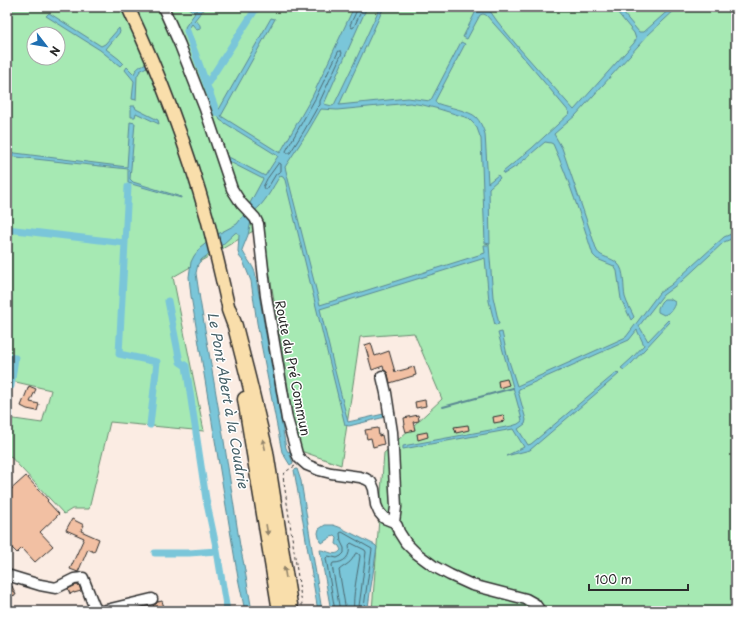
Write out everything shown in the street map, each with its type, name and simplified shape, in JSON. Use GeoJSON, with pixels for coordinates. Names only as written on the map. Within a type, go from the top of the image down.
{"type":"FeatureCollection","features":[{"type":"Feature","properties":{"kind":"highway"},"geometry":{"type":"LineString","coordinates":[[229,310],[280,611]]}},
{"type":"Feature","properties":{"kind":"highway"},"geometry":{"type":"LineString","coordinates":[[229,310],[246,367],[266,452],[291,611]]}},
{"type":"Feature","properties":{"kind":"main road"},"geometry":{"type":"LineString","coordinates":[[128,7],[156,69],[186,151],[206,217],[229,310]]}},
{"type":"Feature","properties":{"kind":"street","name":"Route du Pré Commun"},"geometry":{"type":"LineString","coordinates":[[163,7],[184,55],[232,189],[258,224],[266,296],[288,419],[297,454],[303,462]]}},
{"type":"Feature","properties":{"kind":"street"},"geometry":{"type":"LineString","coordinates":[[382,376],[392,432],[396,507],[394,522]]}},
{"type":"Feature","properties":{"kind":"street"},"geometry":{"type":"LineString","coordinates":[[303,462],[319,470],[360,477],[371,482],[379,512],[384,518],[394,522],[406,543],[416,553],[435,567],[450,575],[472,585],[526,599],[535,604],[540,611]]}},
{"type":"Feature","properties":{"kind":"street"},"geometry":{"type":"LineString","coordinates":[[7,575],[40,585],[56,588],[74,579],[83,578],[94,606],[97,610],[102,611],[152,599]]}},
{"type":"Feature","properties":{"kind":"path"},"geometry":{"type":"LineString","coordinates":[[303,462],[286,471],[283,476],[303,611]]}},
{"type":"Feature","properties":{"kind":"green space"},"geometry":{"type":"Polygon","coordinates":[[[7,7],[736,7],[736,611],[501,611],[488,609],[488,611],[372,611],[384,453],[442,399],[414,333],[360,337],[341,465],[298,450],[262,226],[173,277],[204,431],[110,422],[89,509],[72,509],[64,514],[7,453],[7,418],[42,423],[51,390],[7,380],[7,7]]]}},
{"type":"Feature","properties":{"kind":"water"},"geometry":{"type":"Polygon","coordinates":[[[187,7],[191,7],[196,11],[200,7],[205,7],[194,21],[199,24],[200,29],[197,30],[192,24],[187,31],[185,27],[195,13],[187,7]]]}},
{"type":"Feature","properties":{"kind":"water"},"geometry":{"type":"Polygon","coordinates":[[[354,7],[367,7],[324,104],[334,105],[380,7],[384,7],[339,105],[408,98],[430,101],[461,42],[465,44],[435,101],[436,103],[469,113],[477,119],[485,134],[488,183],[498,175],[500,178],[489,188],[490,244],[485,243],[481,139],[477,128],[468,118],[439,109],[410,103],[337,110],[321,109],[285,167],[320,305],[485,253],[484,245],[489,245],[493,297],[499,324],[495,325],[489,301],[485,258],[320,309],[348,422],[388,413],[389,416],[349,426],[345,425],[285,180],[280,176],[265,200],[253,212],[248,235],[242,250],[255,272],[286,448],[288,452],[292,450],[293,453],[290,455],[293,463],[290,465],[282,452],[257,323],[251,281],[243,261],[239,256],[239,235],[237,232],[221,246],[202,259],[198,264],[196,273],[240,546],[252,611],[245,611],[238,578],[189,277],[191,262],[200,248],[218,234],[237,224],[263,179],[224,159],[223,154],[265,176],[278,156],[220,120],[217,113],[271,18],[275,19],[221,116],[280,153],[312,97],[354,7]]]}},
{"type":"Feature","properties":{"kind":"water"},"geometry":{"type":"Polygon","coordinates":[[[477,7],[486,7],[490,11],[519,48],[574,110],[636,39],[634,33],[613,7],[618,7],[639,32],[644,32],[672,7],[678,7],[647,36],[576,115],[554,134],[562,148],[597,251],[601,255],[616,262],[622,270],[625,297],[634,317],[631,320],[621,299],[617,271],[614,266],[597,259],[593,255],[570,185],[553,144],[545,142],[518,165],[504,174],[503,172],[570,113],[486,15],[480,15],[467,39],[463,37],[477,7]]]}},
{"type":"Feature","properties":{"kind":"water"},"geometry":{"type":"Polygon","coordinates":[[[49,13],[101,46],[105,44],[119,28],[120,32],[106,49],[123,63],[120,66],[100,50],[66,29],[66,26],[62,26],[46,16],[49,13]]]}},
{"type":"Feature","properties":{"kind":"water"},"geometry":{"type":"Polygon","coordinates":[[[146,63],[148,66],[140,71],[137,76],[136,100],[132,99],[134,81],[125,70],[127,67],[134,74],[137,69],[146,63]]]}},
{"type":"Feature","properties":{"kind":"water"},"geometry":{"type":"Polygon","coordinates":[[[131,106],[135,106],[136,109],[158,120],[159,124],[136,113],[135,117],[131,117],[131,106]]]}},
{"type":"Feature","properties":{"kind":"water"},"geometry":{"type":"Polygon","coordinates":[[[130,122],[135,123],[130,179],[133,182],[181,198],[128,183],[128,169],[7,156],[7,152],[127,167],[130,122]]]}},
{"type":"Feature","properties":{"kind":"water"},"geometry":{"type":"Polygon","coordinates":[[[736,232],[736,237],[724,242],[682,281],[663,295],[639,326],[648,341],[668,320],[670,322],[624,370],[621,368],[644,345],[637,330],[629,340],[519,389],[518,391],[526,420],[525,424],[518,429],[528,445],[617,372],[619,374],[530,450],[506,456],[524,447],[513,429],[403,449],[403,446],[512,426],[522,421],[498,333],[502,332],[507,355],[517,386],[626,337],[659,293],[671,285],[724,237],[736,232]]]}},
{"type":"Feature","properties":{"kind":"water"},"geometry":{"type":"Polygon","coordinates":[[[664,299],[670,299],[675,302],[671,310],[664,315],[658,312],[658,308],[664,299]]]}},
{"type":"Feature","properties":{"kind":"water"},"geometry":{"type":"Polygon","coordinates":[[[297,469],[301,481],[322,611],[318,611],[294,470],[297,469]]]}},
{"type":"Feature","properties":{"kind":"water"},"geometry":{"type":"Polygon","coordinates":[[[325,525],[339,527],[377,547],[368,607],[369,611],[331,611],[320,550],[334,554],[341,550],[336,544],[337,538],[335,536],[322,543],[320,542],[318,533],[319,529],[325,525]]]}},
{"type":"Feature","properties":{"kind":"building"},"geometry":{"type":"Polygon","coordinates":[[[371,343],[375,356],[389,351],[395,372],[414,367],[416,375],[390,383],[388,374],[384,370],[383,366],[372,370],[365,345],[371,343]]]}},
{"type":"Feature","properties":{"kind":"building"},"geometry":{"type":"Polygon","coordinates":[[[507,379],[509,385],[499,388],[498,381],[507,379]]]}},
{"type":"Feature","properties":{"kind":"building"},"geometry":{"type":"Polygon","coordinates":[[[29,386],[36,389],[30,402],[39,404],[37,411],[21,406],[29,386]]]}},
{"type":"Feature","properties":{"kind":"building"},"geometry":{"type":"Polygon","coordinates":[[[425,400],[426,406],[416,408],[415,402],[425,400]]]}},
{"type":"Feature","properties":{"kind":"building"},"geometry":{"type":"Polygon","coordinates":[[[418,415],[419,421],[413,422],[415,430],[406,432],[404,418],[418,415]]]}},
{"type":"Feature","properties":{"kind":"building"},"geometry":{"type":"Polygon","coordinates":[[[503,415],[505,421],[494,423],[493,417],[503,415]]]}},
{"type":"Feature","properties":{"kind":"building"},"geometry":{"type":"Polygon","coordinates":[[[468,425],[469,430],[456,433],[454,427],[468,425]]]}},
{"type":"Feature","properties":{"kind":"building"},"geometry":{"type":"Polygon","coordinates":[[[378,428],[379,436],[382,435],[384,444],[373,447],[371,438],[367,439],[365,430],[378,428]]]}},
{"type":"Feature","properties":{"kind":"building"},"geometry":{"type":"Polygon","coordinates":[[[427,432],[428,437],[418,440],[417,434],[427,432]]]}},
{"type":"Feature","properties":{"kind":"building"},"geometry":{"type":"Polygon","coordinates":[[[26,476],[59,514],[40,532],[53,546],[35,562],[22,548],[17,553],[7,543],[7,493],[26,476]]]}},
{"type":"Feature","properties":{"kind":"building"},"geometry":{"type":"Polygon","coordinates":[[[72,519],[84,525],[81,531],[99,539],[94,552],[88,549],[78,572],[70,569],[84,538],[66,530],[72,519]]]}},
{"type":"Feature","properties":{"kind":"building"},"geometry":{"type":"Polygon","coordinates":[[[79,585],[81,591],[70,594],[68,589],[79,585]]]}},
{"type":"Feature","properties":{"kind":"building"},"geometry":{"type":"Polygon","coordinates":[[[12,586],[16,595],[10,596],[7,592],[7,588],[12,586]]]}},
{"type":"Feature","properties":{"kind":"building"},"geometry":{"type":"Polygon","coordinates":[[[158,601],[162,601],[165,610],[156,611],[153,605],[158,601]]]}},
{"type":"Feature","properties":{"kind":"waterway"},"geometry":{"type":"LineString","coordinates":[[207,84],[257,7]]}},
{"type":"Feature","properties":{"kind":"waterway"},"geometry":{"type":"LineString","coordinates":[[187,31],[217,113]]}},
{"type":"Feature","properties":{"kind":"waterway"},"geometry":{"type":"LineString","coordinates":[[128,187],[119,354],[157,362],[150,425]]}},
{"type":"Feature","properties":{"kind":"waterway"},"geometry":{"type":"LineString","coordinates":[[7,229],[125,243]]}},
{"type":"Feature","properties":{"kind":"waterway"},"geometry":{"type":"LineString","coordinates":[[155,553],[217,551],[206,499],[186,366],[180,362],[168,301]]}},
{"type":"Feature","properties":{"kind":"waterway"},"geometry":{"type":"LineString","coordinates":[[7,357],[15,358],[11,386]]}},
{"type":"Feature","properties":{"kind":"waterway"},"geometry":{"type":"LineString","coordinates":[[443,407],[513,388]]}},
{"type":"Feature","properties":{"kind":"waterway"},"geometry":{"type":"LineString","coordinates":[[217,551],[227,611]]}},
{"type":"Feature","properties":{"kind":"water label","name":"Le Pont Abert à la Coudrie"},"geometry":{"type":"Point","coordinates":[228,400]}}]}
